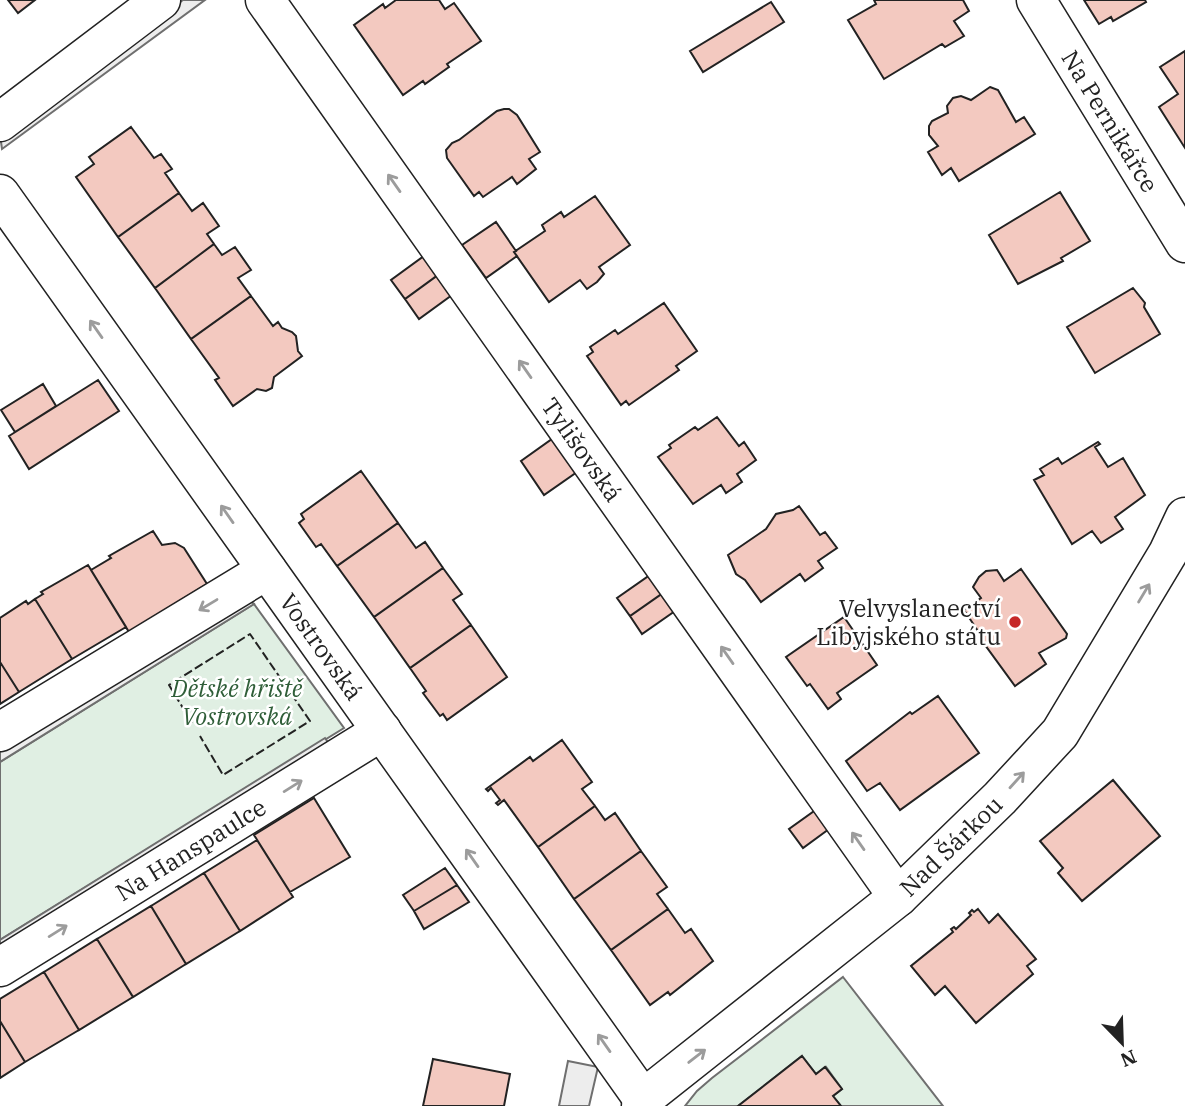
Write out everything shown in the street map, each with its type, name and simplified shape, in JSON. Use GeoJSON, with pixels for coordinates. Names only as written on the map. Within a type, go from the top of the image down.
{"type":"FeatureCollection","features":[{"type":"Feature","properties":{"kind":"street"},"geometry":{"type":"LineString","coordinates":[[0,121],[161,0]]}},
{"type":"Feature","properties":{"kind":"street","name":"Tylišovská"},"geometry":{"type":"LineString","coordinates":[[265,0],[898,897]]}},
{"type":"Feature","properties":{"kind":"street","name":"Na Pernikářce"},"geometry":{"type":"LineString","coordinates":[[1036,0],[1185,243]]}},
{"type":"Feature","properties":{"kind":"street","name":"Vostrovská"},"geometry":{"type":"LineString","coordinates":[[0,194],[642,1102]]}},
{"type":"Feature","properties":{"kind":"street","name":"Nad Šárkou"},"geometry":{"type":"LineString","coordinates":[[642,1102],[898,897],[1000,798],[1060,733],[1168,553],[1185,517]]}},
{"type":"Feature","properties":{"kind":"street"},"geometry":{"type":"LineString","coordinates":[[0,732],[267,570]]}},
{"type":"Feature","properties":{"kind":"street","name":"Na Hanspaulce"},"geometry":{"type":"LineString","coordinates":[[0,967],[382,731]]}},
{"type":"Feature","properties":{"kind":"green space","name":"Dětské hřiště Vostrovská"},"geometry":{"type":"Polygon","coordinates":[[[254,604],[344,728],[0,940],[0,762],[254,604]]]}},
{"type":"Feature","properties":{"kind":"green space"},"geometry":{"type":"Polygon","coordinates":[[[843,977],[943,1106],[841,1106],[833,1096],[842,1089],[826,1067],[816,1074],[802,1056],[738,1106],[685,1106],[712,1078],[843,977]]]}},
{"type":"Feature","properties":{"kind":"shaded area"},"geometry":{"type":"Polygon","coordinates":[[[183,0],[205,0],[2,149],[0,135],[183,0]]]}},
{"type":"Feature","properties":{"kind":"shaded area"},"geometry":{"type":"Polygon","coordinates":[[[244,596],[254,604],[0,762],[0,746],[244,596]]]}},
{"type":"Feature","properties":{"kind":"shaded area"},"geometry":{"type":"Polygon","coordinates":[[[325,738],[334,751],[0,956],[0,940],[325,738]]]}},
{"type":"Feature","properties":{"kind":"shaded area"},"geometry":{"type":"Polygon","coordinates":[[[568,1061],[598,1067],[589,1106],[559,1106],[568,1061]]]}},
{"type":"Feature","properties":{"kind":"building"},"geometry":{"type":"Polygon","coordinates":[[[8,0],[35,0],[18,13],[8,0]]]}},
{"type":"Feature","properties":{"kind":"building"},"geometry":{"type":"Polygon","coordinates":[[[396,0],[439,0],[445,9],[454,3],[481,41],[447,64],[449,67],[425,84],[423,81],[403,95],[354,25],[383,4],[385,8],[396,0]]]}},
{"type":"Feature","properties":{"kind":"building"},"geometry":{"type":"Polygon","coordinates":[[[874,0],[963,0],[969,11],[954,21],[964,36],[945,47],[942,44],[884,79],[848,20],[876,4],[874,0]]]}},
{"type":"Feature","properties":{"kind":"building"},"geometry":{"type":"Polygon","coordinates":[[[1084,0],[1146,2],[1113,21],[1111,17],[1099,24],[1084,0]]]}},
{"type":"Feature","properties":{"kind":"building"},"geometry":{"type":"Polygon","coordinates":[[[771,2],[784,22],[703,72],[690,51],[771,2]]]}},
{"type":"Feature","properties":{"kind":"building"},"geometry":{"type":"Polygon","coordinates":[[[1185,51],[1185,148],[1159,107],[1178,94],[1160,67],[1185,51]]]}},
{"type":"Feature","properties":{"kind":"building"},"geometry":{"type":"Polygon","coordinates":[[[990,87],[998,90],[1016,122],[1024,117],[1035,134],[959,181],[951,168],[942,175],[928,152],[938,146],[929,135],[929,126],[932,121],[948,113],[947,106],[953,98],[961,96],[971,100],[990,87]]]}},
{"type":"Feature","properties":{"kind":"building"},"geometry":{"type":"Polygon","coordinates":[[[504,109],[517,115],[540,152],[529,159],[536,169],[517,184],[512,177],[483,197],[479,192],[474,196],[447,158],[446,150],[497,111],[504,109]]]}},
{"type":"Feature","properties":{"kind":"building"},"geometry":{"type":"Polygon","coordinates":[[[131,127],[154,158],[161,154],[172,169],[165,173],[179,193],[118,237],[76,177],[94,164],[89,157],[131,127]]]}},
{"type":"Feature","properties":{"kind":"building"},"geometry":{"type":"Polygon","coordinates":[[[1060,192],[1090,241],[1061,258],[1063,261],[1018,284],[989,235],[1060,192]]]}},
{"type":"Feature","properties":{"kind":"building"},"geometry":{"type":"Polygon","coordinates":[[[179,193],[192,211],[203,203],[219,226],[207,234],[214,244],[155,288],[118,237],[179,193]]]}},
{"type":"Feature","properties":{"kind":"building"},"geometry":{"type":"Polygon","coordinates":[[[595,196],[630,245],[599,267],[604,274],[597,282],[587,289],[580,280],[549,302],[514,252],[545,231],[542,225],[561,212],[564,217],[595,196]]]}},
{"type":"Feature","properties":{"kind":"building"},"geometry":{"type":"Polygon","coordinates":[[[496,222],[517,256],[486,278],[462,245],[496,222]]]}},
{"type":"Feature","properties":{"kind":"building"},"geometry":{"type":"Polygon","coordinates":[[[214,244],[222,255],[235,247],[251,270],[238,278],[251,296],[191,339],[155,288],[214,244]]]}},
{"type":"Feature","properties":{"kind":"building"},"geometry":{"type":"Polygon","coordinates":[[[424,256],[438,275],[405,299],[391,280],[424,256]]]}},
{"type":"Feature","properties":{"kind":"building"},"geometry":{"type":"Polygon","coordinates":[[[438,275],[452,295],[419,319],[405,299],[438,275]]]}},
{"type":"Feature","properties":{"kind":"building"},"geometry":{"type":"Polygon","coordinates":[[[1133,288],[1145,303],[1144,307],[1160,334],[1095,373],[1067,327],[1133,288]]]}},
{"type":"Feature","properties":{"kind":"building"},"geometry":{"type":"Polygon","coordinates":[[[251,296],[273,326],[278,322],[282,328],[296,336],[298,351],[302,356],[274,377],[272,388],[266,391],[257,389],[233,406],[215,380],[219,378],[191,339],[251,296]]]}},
{"type":"Feature","properties":{"kind":"building"},"geometry":{"type":"Polygon","coordinates":[[[664,303],[697,351],[676,366],[679,370],[629,405],[626,401],[621,405],[587,356],[593,352],[590,347],[615,330],[618,334],[664,303]]]}},
{"type":"Feature","properties":{"kind":"building"},"geometry":{"type":"Polygon","coordinates":[[[98,380],[119,411],[29,469],[9,436],[98,380]]]}},
{"type":"Feature","properties":{"kind":"building"},"geometry":{"type":"Polygon","coordinates":[[[43,384],[56,406],[15,432],[1,410],[43,384]]]}},
{"type":"Feature","properties":{"kind":"building"},"geometry":{"type":"Polygon","coordinates":[[[717,417],[739,446],[744,442],[756,460],[737,474],[742,482],[726,493],[721,485],[693,504],[658,457],[671,448],[669,445],[695,427],[698,430],[717,417]]]}},
{"type":"Feature","properties":{"kind":"building"},"geometry":{"type":"Polygon","coordinates":[[[552,439],[577,472],[544,495],[521,461],[552,439]]]}},
{"type":"Feature","properties":{"kind":"building"},"geometry":{"type":"Polygon","coordinates":[[[1098,442],[1100,444],[1095,447],[1108,467],[1123,458],[1145,495],[1115,517],[1123,529],[1101,543],[1092,531],[1072,544],[1034,480],[1044,475],[1040,469],[1058,458],[1062,464],[1098,442]]]}},
{"type":"Feature","properties":{"kind":"building"},"geometry":{"type":"Polygon","coordinates":[[[361,471],[398,523],[337,566],[321,544],[316,547],[299,523],[304,519],[301,514],[361,471]]]}},
{"type":"Feature","properties":{"kind":"building"},"geometry":{"type":"Polygon","coordinates":[[[799,506],[820,535],[825,532],[837,548],[818,561],[823,568],[805,581],[800,574],[761,602],[745,580],[736,574],[728,555],[766,529],[776,514],[799,506]]]}},
{"type":"Feature","properties":{"kind":"building"},"geometry":{"type":"Polygon","coordinates":[[[398,523],[416,548],[425,542],[443,568],[374,617],[337,566],[398,523]]]}},
{"type":"Feature","properties":{"kind":"building"},"geometry":{"type":"Polygon","coordinates":[[[153,531],[162,545],[175,543],[184,548],[207,584],[129,632],[91,570],[111,558],[109,556],[153,531]]]}},
{"type":"Feature","properties":{"kind":"building"},"geometry":{"type":"Polygon","coordinates":[[[88,565],[126,627],[72,659],[35,599],[43,594],[41,592],[88,565]]]}},
{"type":"Feature","properties":{"kind":"building"},"geometry":{"type":"Polygon","coordinates":[[[443,568],[462,594],[453,600],[471,625],[410,668],[374,617],[443,568]]]}},
{"type":"Feature","properties":{"kind":"building","name":"Velvyslanectví Libyjského státu"},"geometry":{"type":"Polygon","coordinates":[[[1021,569],[1067,634],[1066,638],[1039,653],[1046,664],[1015,686],[980,638],[982,637],[964,610],[981,598],[973,587],[986,571],[997,570],[1004,581],[1021,569]]]}},
{"type":"Feature","properties":{"kind":"building"},"geometry":{"type":"Polygon","coordinates":[[[650,575],[663,593],[630,616],[617,598],[650,575]]]}},
{"type":"Feature","properties":{"kind":"building"},"geometry":{"type":"Polygon","coordinates":[[[663,593],[675,611],[642,634],[630,616],[663,593]]]}},
{"type":"Feature","properties":{"kind":"building"},"geometry":{"type":"Polygon","coordinates":[[[35,599],[72,659],[19,692],[0,662],[0,618],[26,601],[28,604],[35,599]]]}},
{"type":"Feature","properties":{"kind":"building"},"geometry":{"type":"Polygon","coordinates":[[[844,617],[877,665],[837,693],[841,699],[828,709],[786,657],[844,617]]]}},
{"type":"Feature","properties":{"kind":"building"},"geometry":{"type":"Polygon","coordinates":[[[471,625],[507,677],[447,720],[443,714],[440,716],[423,693],[426,691],[410,668],[471,625]]]}},
{"type":"Feature","properties":{"kind":"building"},"geometry":{"type":"Polygon","coordinates":[[[0,662],[19,692],[0,704],[0,662]]]}},
{"type":"Feature","properties":{"kind":"building"},"geometry":{"type":"Polygon","coordinates":[[[938,696],[979,753],[900,810],[880,783],[867,791],[846,761],[910,712],[912,714],[938,696]]]}},
{"type":"Feature","properties":{"kind":"building"},"geometry":{"type":"Polygon","coordinates":[[[562,740],[592,782],[582,789],[595,806],[538,847],[504,800],[498,805],[496,803],[500,800],[491,788],[488,791],[486,789],[530,757],[533,761],[562,740]]]}},
{"type":"Feature","properties":{"kind":"building"},"geometry":{"type":"Polygon","coordinates":[[[1113,780],[1160,836],[1082,901],[1058,873],[1063,868],[1040,841],[1113,780]]]}},
{"type":"Feature","properties":{"kind":"building"},"geometry":{"type":"Polygon","coordinates":[[[314,798],[350,857],[290,892],[254,835],[314,798]]]}},
{"type":"Feature","properties":{"kind":"building"},"geometry":{"type":"Polygon","coordinates":[[[595,806],[605,820],[615,813],[641,851],[574,899],[538,847],[595,806]]]}},
{"type":"Feature","properties":{"kind":"building"},"geometry":{"type":"Polygon","coordinates":[[[817,809],[829,829],[803,848],[789,829],[817,809]]]}},
{"type":"Feature","properties":{"kind":"building"},"geometry":{"type":"Polygon","coordinates":[[[257,840],[293,897],[240,931],[204,873],[257,840]]]}},
{"type":"Feature","properties":{"kind":"building"},"geometry":{"type":"Polygon","coordinates":[[[641,851],[667,887],[657,894],[668,909],[611,950],[574,899],[641,851]]]}},
{"type":"Feature","properties":{"kind":"building"},"geometry":{"type":"Polygon","coordinates":[[[445,868],[457,885],[414,911],[403,895],[445,868]]]}},
{"type":"Feature","properties":{"kind":"building"},"geometry":{"type":"Polygon","coordinates":[[[204,873],[240,931],[186,964],[151,906],[204,873]]]}},
{"type":"Feature","properties":{"kind":"building"},"geometry":{"type":"Polygon","coordinates":[[[457,885],[469,902],[424,929],[414,911],[457,885]]]}},
{"type":"Feature","properties":{"kind":"building"},"geometry":{"type":"Polygon","coordinates":[[[151,906],[186,964],[133,997],[97,939],[151,906]]]}},
{"type":"Feature","properties":{"kind":"building"},"geometry":{"type":"Polygon","coordinates":[[[668,909],[685,933],[691,929],[713,961],[670,995],[668,992],[650,1005],[611,950],[668,909]]]}},
{"type":"Feature","properties":{"kind":"building"},"geometry":{"type":"Polygon","coordinates":[[[978,909],[989,923],[998,914],[1036,959],[1027,966],[1033,974],[976,1023],[945,986],[935,995],[911,966],[953,932],[951,929],[956,929],[971,915],[969,913],[972,910],[974,912],[978,909]]]}},
{"type":"Feature","properties":{"kind":"building"},"geometry":{"type":"Polygon","coordinates":[[[97,939],[133,997],[79,1030],[44,972],[97,939]]]}},
{"type":"Feature","properties":{"kind":"building"},"geometry":{"type":"Polygon","coordinates":[[[44,972],[79,1030],[25,1062],[0,1021],[0,999],[44,972]]]}},
{"type":"Feature","properties":{"kind":"building"},"geometry":{"type":"Polygon","coordinates":[[[0,1021],[25,1062],[0,1078],[0,1021]]]}},
{"type":"Feature","properties":{"kind":"building"},"geometry":{"type":"Polygon","coordinates":[[[802,1056],[816,1074],[825,1067],[842,1089],[833,1096],[841,1106],[738,1106],[802,1056]]]}},
{"type":"Feature","properties":{"kind":"building"},"geometry":{"type":"Polygon","coordinates":[[[433,1059],[510,1074],[504,1106],[423,1106],[433,1059]]]}},
{"type":"Feature","properties":{"kind":"fence"},"geometry":{"type":"LineString","coordinates":[[192,723],[169,685],[250,634],[310,721],[223,775],[200,736]]}},
{"type":"Feature","properties":{"kind":"place","name":"Velvyslanectví Libyjského státu"},"geometry":{"type":"Point","coordinates":[1015,622]}}]}
